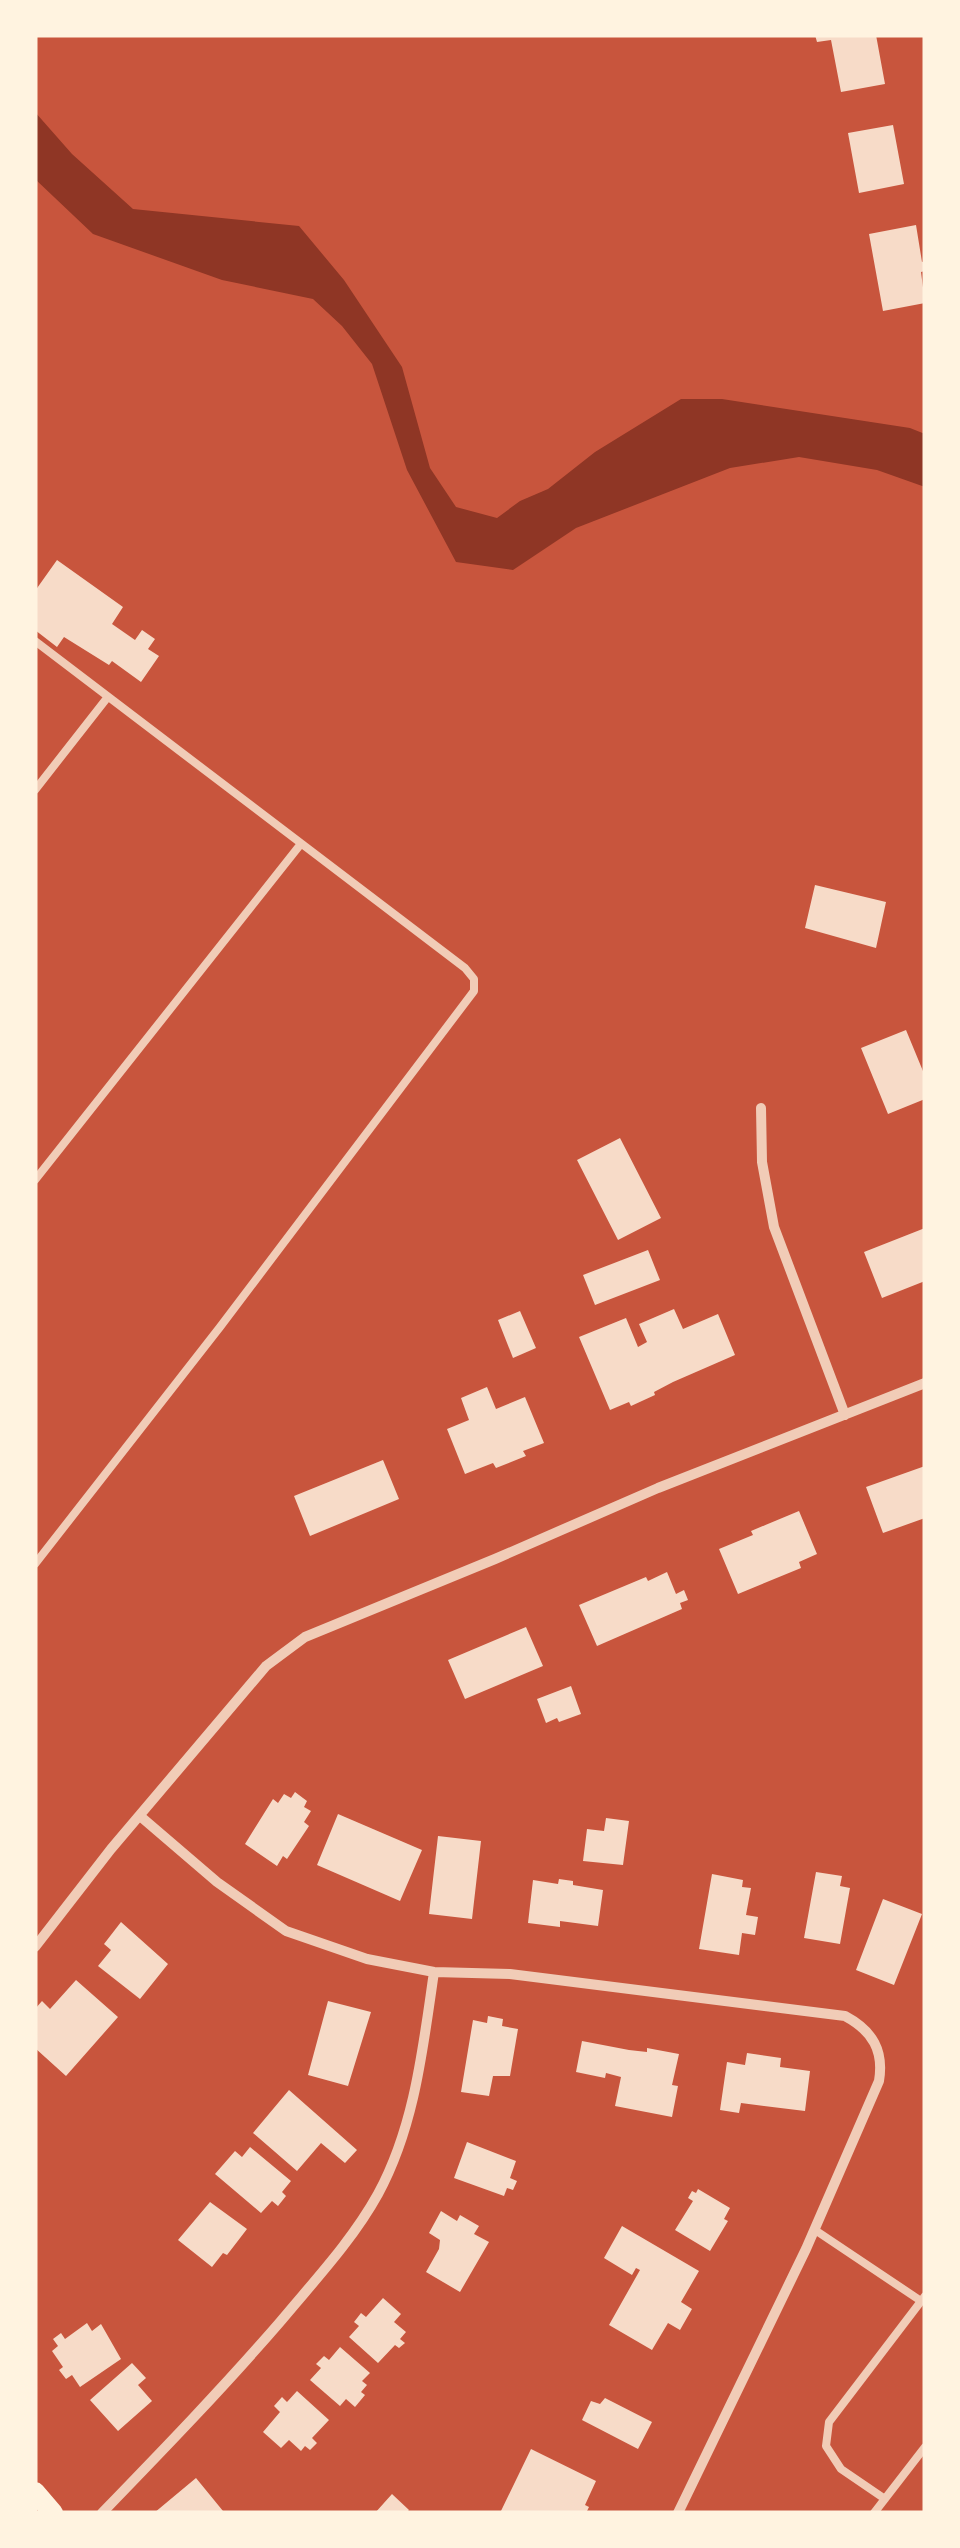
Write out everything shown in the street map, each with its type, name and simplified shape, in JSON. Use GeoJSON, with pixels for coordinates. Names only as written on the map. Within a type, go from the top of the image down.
{"type":"FeatureCollection","features":[{"type":"Feature","properties":{"kind":"main road"},"geometry":{"type":"LineString","coordinates":[[35,2492],[53,2513]]}},
{"type":"Feature","properties":{"kind":"street"},"geometry":{"type":"LineString","coordinates":[[761,1108],[762,1162],[774,1227],[844,1415]]}},
{"type":"Feature","properties":{"kind":"street"},"geometry":{"type":"LineString","coordinates":[[35,1946],[266,1666],[305,1637],[658,1488],[925,1382]]}},
{"type":"Feature","properties":{"kind":"street"},"geometry":{"type":"LineString","coordinates":[[140,1816],[218,1882],[286,1931],[367,1959],[434,1972],[530,1976],[845,2016],[869,2032],[880,2060],[878,2082],[814,2230],[678,2513]]}},
{"type":"Feature","properties":{"kind":"street"},"geometry":{"type":"LineString","coordinates":[[102,2513],[208,2405],[330,2264],[378,2194],[402,2136],[419,2076],[434,1972]]}},
{"type":"Feature","properties":{"kind":"lane"},"geometry":{"type":"LineString","coordinates":[[35,641],[465,968],[474,979],[474,991],[220,1328],[35,1564]]}},
{"type":"Feature","properties":{"kind":"lane"},"geometry":{"type":"LineString","coordinates":[[35,790],[107,698]]}},
{"type":"Feature","properties":{"kind":"lane"},"geometry":{"type":"LineString","coordinates":[[35,1180],[300,845]]}},
{"type":"Feature","properties":{"kind":"lane"},"geometry":{"type":"LineString","coordinates":[[814,2230],[923,2299],[829,2422],[826,2446],[842,2469],[885,2499]]}},
{"type":"Feature","properties":{"kind":"lane"},"geometry":{"type":"LineString","coordinates":[[874,2513],[925,2446]]}},
{"type":"Feature","properties":{"kind":"shaded area"},"geometry":{"type":"Polygon","coordinates":[[[35,112],[72,154],[133,209],[299,226],[344,280],[402,367],[430,468],[456,507],[497,518],[520,501],[548,489],[595,452],[681,399],[722,399],[910,428],[925,434],[925,487],[877,470],[799,457],[730,468],[576,528],[513,570],[456,562],[407,470],[372,364],[342,326],[313,299],[222,280],[93,234],[35,179],[35,112]]]}},
{"type":"Feature","properties":{"kind":"building"},"geometry":{"type":"Polygon","coordinates":[[[815,35],[876,35],[885,84],[841,92],[831,40],[817,42],[815,35]]]}},
{"type":"Feature","properties":{"kind":"building"},"geometry":{"type":"Polygon","coordinates":[[[893,125],[904,184],[859,193],[848,133],[893,125]]]}},
{"type":"Feature","properties":{"kind":"building"},"geometry":{"type":"Polygon","coordinates":[[[916,225],[922,262],[925,261],[925,271],[921,272],[925,303],[883,311],[869,234],[916,225]]]}},
{"type":"Feature","properties":{"kind":"building"},"geometry":{"type":"Polygon","coordinates":[[[57,560],[123,607],[112,624],[135,640],[142,630],[155,639],[148,649],[159,656],[141,682],[112,661],[109,665],[64,637],[57,647],[35,630],[35,591],[57,560]]]}},
{"type":"Feature","properties":{"kind":"building"},"geometry":{"type":"Polygon","coordinates":[[[815,885],[886,902],[876,948],[805,928],[815,885]]]}},
{"type":"Feature","properties":{"kind":"building"},"geometry":{"type":"Polygon","coordinates":[[[906,1030],[925,1076],[925,1099],[888,1114],[861,1048],[906,1030]]]}},
{"type":"Feature","properties":{"kind":"building"},"geometry":{"type":"Polygon","coordinates":[[[620,1138],[661,1218],[618,1240],[577,1160],[620,1138]]]}},
{"type":"Feature","properties":{"kind":"building"},"geometry":{"type":"Polygon","coordinates":[[[925,1228],[925,1281],[882,1298],[864,1252],[925,1228]]]}},
{"type":"Feature","properties":{"kind":"building"},"geometry":{"type":"Polygon","coordinates":[[[648,1250],[660,1280],[595,1305],[583,1275],[648,1250]]]}},
{"type":"Feature","properties":{"kind":"building"},"geometry":{"type":"Polygon","coordinates":[[[674,1309],[683,1329],[718,1314],[735,1355],[673,1382],[631,1406],[629,1402],[610,1410],[579,1337],[626,1318],[638,1347],[647,1342],[639,1324],[674,1309]]]}},
{"type":"Feature","properties":{"kind":"building"},"geometry":{"type":"Polygon","coordinates":[[[520,1311],[536,1348],[513,1358],[498,1320],[520,1311]]]}},
{"type":"Feature","properties":{"kind":"building"},"geometry":{"type":"Polygon","coordinates":[[[487,1387],[496,1409],[525,1397],[544,1443],[523,1451],[526,1456],[496,1468],[493,1463],[465,1474],[447,1429],[469,1420],[461,1398],[487,1387]]]}},
{"type":"Feature","properties":{"kind":"building"},"geometry":{"type":"Polygon","coordinates":[[[383,1460],[399,1499],[310,1536],[294,1496],[383,1460]]]}},
{"type":"Feature","properties":{"kind":"building"},"geometry":{"type":"Polygon","coordinates":[[[925,1466],[925,1518],[883,1533],[866,1487],[925,1466]]]}},
{"type":"Feature","properties":{"kind":"building"},"geometry":{"type":"Polygon","coordinates":[[[799,1511],[817,1554],[799,1562],[801,1568],[738,1594],[719,1549],[799,1511]]]}},
{"type":"Feature","properties":{"kind":"building"},"geometry":{"type":"Polygon","coordinates":[[[667,1572],[676,1594],[684,1590],[688,1600],[680,1603],[682,1609],[597,1646],[579,1605],[667,1572]]]}},
{"type":"Feature","properties":{"kind":"building"},"geometry":{"type":"Polygon","coordinates":[[[526,1627],[543,1666],[465,1699],[448,1660],[526,1627]]]}},
{"type":"Feature","properties":{"kind":"building"},"geometry":{"type":"Polygon","coordinates":[[[571,1686],[581,1714],[546,1723],[537,1699],[571,1686]]]}},
{"type":"Feature","properties":{"kind":"building"},"geometry":{"type":"Polygon","coordinates":[[[295,1792],[307,1801],[304,1807],[311,1811],[304,1822],[309,1826],[287,1859],[283,1856],[277,1866],[245,1844],[273,1799],[278,1803],[284,1794],[291,1798],[295,1792]]]}},
{"type":"Feature","properties":{"kind":"building"},"geometry":{"type":"Polygon","coordinates":[[[338,1814],[422,1850],[400,1901],[317,1865],[338,1814]]]}},
{"type":"Feature","properties":{"kind":"building"},"geometry":{"type":"Polygon","coordinates":[[[606,1818],[629,1821],[623,1865],[583,1861],[587,1829],[604,1831],[606,1818]]]}},
{"type":"Feature","properties":{"kind":"building"},"geometry":{"type":"Polygon","coordinates":[[[438,1836],[481,1841],[472,1919],[429,1914],[438,1836]]]}},
{"type":"Feature","properties":{"kind":"building"},"geometry":{"type":"Polygon","coordinates":[[[816,1872],[842,1876],[840,1886],[850,1888],[840,1944],[804,1938],[816,1872]]]}},
{"type":"Feature","properties":{"kind":"building"},"geometry":{"type":"Polygon","coordinates":[[[712,1874],[743,1880],[742,1887],[751,1888],[746,1915],[758,1917],[755,1935],[742,1933],[739,1955],[699,1949],[712,1874]]]}},
{"type":"Feature","properties":{"kind":"building"},"geometry":{"type":"Polygon","coordinates":[[[559,1879],[603,1890],[598,1926],[560,1921],[560,1927],[528,1923],[533,1880],[558,1884],[559,1879]]]}},
{"type":"Feature","properties":{"kind":"building"},"geometry":{"type":"Polygon","coordinates":[[[883,1899],[922,1914],[894,1985],[856,1970],[883,1899]]]}},
{"type":"Feature","properties":{"kind":"building"},"geometry":{"type":"Polygon","coordinates":[[[121,1922],[168,1964],[140,1999],[98,1966],[111,1950],[104,1944],[121,1922]]]}},
{"type":"Feature","properties":{"kind":"building"},"geometry":{"type":"Polygon","coordinates":[[[76,1980],[118,2017],[66,2076],[35,2048],[35,2009],[42,2001],[50,2009],[76,1980]]]}},
{"type":"Feature","properties":{"kind":"building"},"geometry":{"type":"Polygon","coordinates":[[[328,2001],[371,2012],[348,2086],[308,2075],[328,2001]]]}},
{"type":"Feature","properties":{"kind":"building"},"geometry":{"type":"Polygon","coordinates":[[[488,2016],[503,2019],[502,2026],[518,2029],[510,2076],[493,2076],[489,2096],[461,2092],[473,2020],[487,2023],[488,2016]]]}},
{"type":"Feature","properties":{"kind":"building"},"geometry":{"type":"Polygon","coordinates":[[[582,2041],[679,2054],[672,2085],[678,2086],[672,2117],[615,2106],[621,2077],[576,2072],[582,2041]]]}},
{"type":"Feature","properties":{"kind":"building"},"geometry":{"type":"Polygon","coordinates":[[[747,2053],[781,2058],[780,2067],[810,2071],[805,2111],[741,2103],[739,2113],[720,2110],[727,2062],[745,2065],[747,2053]]]}},
{"type":"Feature","properties":{"kind":"building"},"geometry":{"type":"Polygon","coordinates":[[[289,2090],[357,2150],[345,2163],[321,2143],[297,2171],[253,2133],[289,2090]]]}},
{"type":"Feature","properties":{"kind":"building"},"geometry":{"type":"Polygon","coordinates":[[[467,2142],[516,2161],[510,2178],[517,2181],[513,2190],[507,2188],[504,2196],[454,2178],[467,2142]]]}},
{"type":"Feature","properties":{"kind":"building"},"geometry":{"type":"Polygon","coordinates":[[[250,2147],[291,2181],[278,2206],[272,2201],[261,2213],[215,2174],[235,2151],[242,2157],[250,2147]]]}},
{"type":"Feature","properties":{"kind":"building"},"geometry":{"type":"Polygon","coordinates":[[[698,2189],[730,2208],[724,2219],[728,2221],[710,2251],[675,2230],[693,2201],[688,2198],[698,2189]]]}},
{"type":"Feature","properties":{"kind":"building"},"geometry":{"type":"Polygon","coordinates":[[[210,2202],[247,2229],[212,2267],[178,2240],[210,2202]]]}},
{"type":"Feature","properties":{"kind":"building"},"geometry":{"type":"Polygon","coordinates":[[[441,2211],[457,2221],[460,2215],[479,2226],[474,2234],[489,2242],[460,2292],[426,2272],[439,2249],[440,2240],[429,2233],[441,2211]]]}},
{"type":"Feature","properties":{"kind":"building"},"geometry":{"type":"Polygon","coordinates":[[[622,2226],[699,2271],[681,2302],[692,2309],[680,2330],[668,2323],[652,2350],[609,2325],[640,2270],[636,2268],[632,2275],[604,2258],[622,2226]]]}},
{"type":"Feature","properties":{"kind":"building"},"geometry":{"type":"Polygon","coordinates":[[[383,2298],[401,2314],[394,2322],[406,2332],[400,2339],[405,2343],[399,2348],[395,2345],[378,2363],[349,2337],[359,2326],[354,2322],[361,2313],[366,2317],[383,2298]]]}},
{"type":"Feature","properties":{"kind":"building"},"geometry":{"type":"Polygon","coordinates":[[[87,2323],[92,2331],[101,2324],[121,2359],[80,2387],[72,2375],[66,2379],[59,2370],[63,2367],[52,2351],[58,2346],[53,2339],[61,2333],[65,2339],[87,2323]]]}},
{"type":"Feature","properties":{"kind":"building"},"geometry":{"type":"Polygon","coordinates":[[[340,2347],[370,2373],[362,2381],[367,2385],[361,2392],[365,2395],[355,2407],[346,2399],[340,2406],[310,2380],[321,2368],[316,2364],[324,2356],[329,2360],[340,2347]]]}},
{"type":"Feature","properties":{"kind":"building"},"geometry":{"type":"Polygon","coordinates":[[[132,2363],[146,2378],[138,2385],[152,2401],[118,2431],[90,2400],[132,2363]]]}},
{"type":"Feature","properties":{"kind":"building"},"geometry":{"type":"Polygon","coordinates":[[[297,2391],[329,2420],[312,2438],[317,2443],[310,2450],[305,2446],[301,2451],[289,2440],[281,2448],[263,2432],[280,2412],[274,2406],[282,2397],[287,2402],[297,2391]]]}},
{"type":"Feature","properties":{"kind":"building"},"geometry":{"type":"Polygon","coordinates":[[[605,2398],[652,2422],[638,2449],[582,2420],[591,2401],[600,2404],[605,2398]]]}},
{"type":"Feature","properties":{"kind":"building"},"geometry":{"type":"Polygon","coordinates":[[[531,2449],[596,2481],[585,2505],[589,2507],[586,2513],[500,2513],[531,2449]]]}},
{"type":"Feature","properties":{"kind":"building"},"geometry":{"type":"Polygon","coordinates":[[[196,2478],[221,2513],[154,2513],[196,2478]]]}},
{"type":"Feature","properties":{"kind":"building"},"geometry":{"type":"Polygon","coordinates":[[[392,2494],[409,2510],[375,2513],[392,2494]]]}}]}
